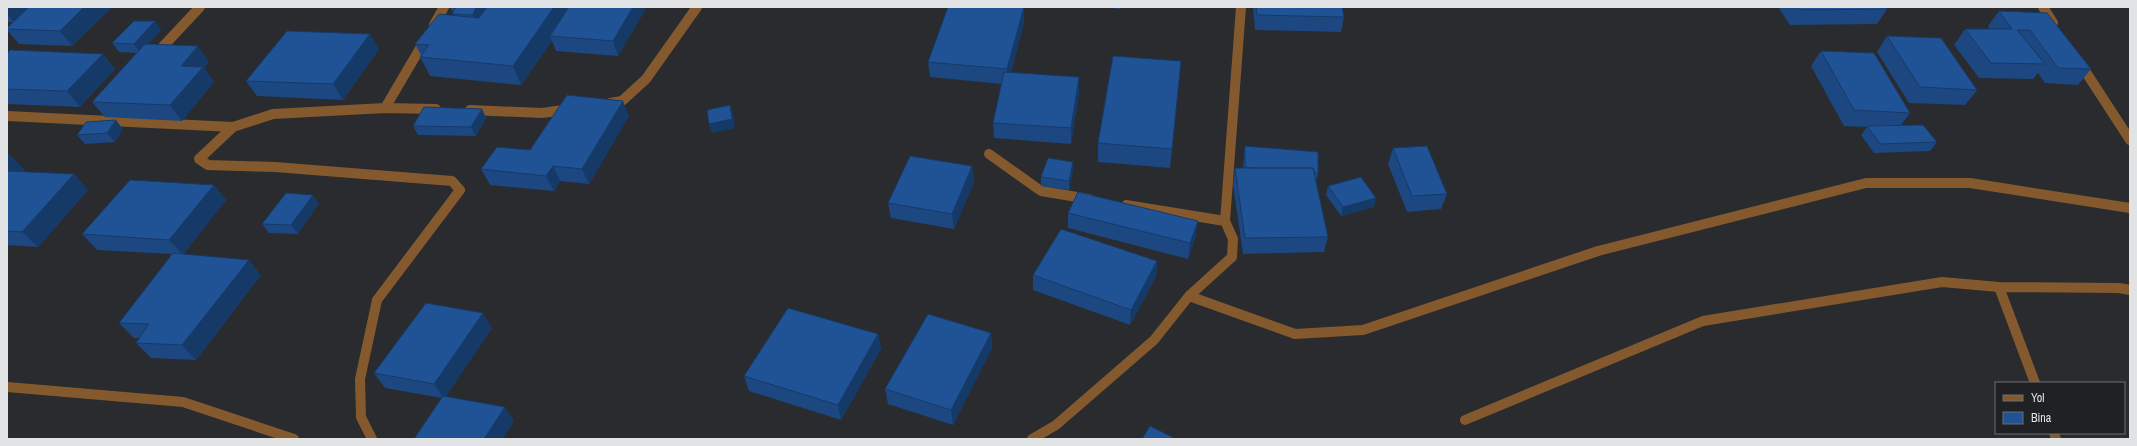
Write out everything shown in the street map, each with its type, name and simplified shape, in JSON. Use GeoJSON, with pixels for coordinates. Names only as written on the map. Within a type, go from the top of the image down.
{"type":"FeatureCollection","features":[{"type":"Feature","properties":{"kind":"street"},"geometry":{"type":"LineString","coordinates":[[146,64],[200,7]]}},
{"type":"Feature","properties":{"kind":"street"},"geometry":{"type":"LineString","coordinates":[[385,108],[444,7]]}},
{"type":"Feature","properties":{"kind":"street"},"geometry":{"type":"LineString","coordinates":[[600,105],[622,101],[646,79],[697,7]]}},
{"type":"Feature","properties":{"kind":"street"},"geometry":{"type":"LineString","coordinates":[[1032,439],[1056,425],[1154,340],[1189,296],[1232,257],[1233,239],[1225,221],[1241,7]]}},
{"type":"Feature","properties":{"kind":"street"},"geometry":{"type":"LineString","coordinates":[[2043,7],[2060,34]]}},
{"type":"Feature","properties":{"kind":"street"},"geometry":{"type":"LineString","coordinates":[[2073,54],[2130,140]]}},
{"type":"Feature","properties":{"kind":"street"},"geometry":{"type":"LineString","coordinates":[[7,116],[92,122],[233,127],[272,114],[385,108],[448,110]]}},
{"type":"Feature","properties":{"kind":"street"},"geometry":{"type":"LineString","coordinates":[[463,110],[542,113],[578,108]]}},
{"type":"Feature","properties":{"kind":"street"},"geometry":{"type":"LineString","coordinates":[[92,122],[102,110]]}},
{"type":"Feature","properties":{"kind":"street"},"geometry":{"type":"LineString","coordinates":[[233,127],[199,159],[208,166],[275,168],[452,181],[460,190],[377,300],[360,379],[361,417],[372,439]]}},
{"type":"Feature","properties":{"kind":"street"},"geometry":{"type":"LineString","coordinates":[[989,154],[1041,191],[1102,201]]}},
{"type":"Feature","properties":{"kind":"street"},"geometry":{"type":"LineString","coordinates":[[1189,296],[1295,334],[1363,330],[1598,251],[1866,183],[1970,183],[2130,208]]}},
{"type":"Feature","properties":{"kind":"street"},"geometry":{"type":"LineString","coordinates":[[1118,203],[1225,221]]}},
{"type":"Feature","properties":{"kind":"street"},"geometry":{"type":"LineString","coordinates":[[1465,420],[1702,321],[1942,282],[1999,287],[2119,288],[2130,290]]}},
{"type":"Feature","properties":{"kind":"street"},"geometry":{"type":"LineString","coordinates":[[1999,287],[2035,382]]}},
{"type":"Feature","properties":{"kind":"street"},"geometry":{"type":"LineString","coordinates":[[7,387],[183,402],[294,439]]}},
{"type":"Feature","properties":{"kind":"building"},"geometry":{"type":"Polygon","coordinates":[[[29,7],[84,7],[60,31],[7,29],[29,7]]]}},
{"type":"Feature","properties":{"kind":"building"},"geometry":{"type":"Polygon","coordinates":[[[456,7],[476,7],[473,15],[452,14],[456,7]]]}},
{"type":"Feature","properties":{"kind":"building"},"geometry":{"type":"Polygon","coordinates":[[[487,7],[554,7],[513,66],[420,57],[429,45],[415,44],[439,14],[479,18],[487,7]]]}},
{"type":"Feature","properties":{"kind":"building"},"geometry":{"type":"Polygon","coordinates":[[[569,7],[633,7],[613,41],[550,36],[569,7]]]}},
{"type":"Feature","properties":{"kind":"building"},"geometry":{"type":"Polygon","coordinates":[[[948,7],[1024,7],[1007,69],[928,62],[948,7]]]}},
{"type":"Feature","properties":{"kind":"building"},"geometry":{"type":"Polygon","coordinates":[[[1256,7],[1342,7],[1344,17],[1257,15],[1256,7]]]}},
{"type":"Feature","properties":{"kind":"building"},"geometry":{"type":"Polygon","coordinates":[[[1797,7],[1886,7],[1887,9],[1799,10],[1797,7]]]}},
{"type":"Feature","properties":{"kind":"building"},"geometry":{"type":"Polygon","coordinates":[[[1999,11],[2047,13],[2091,69],[2058,68],[2030,30],[2017,30],[2045,64],[1991,63],[1965,29],[2012,29],[1999,11]]]}},
{"type":"Feature","properties":{"kind":"building"},"geometry":{"type":"Polygon","coordinates":[[[134,21],[155,21],[134,44],[112,43],[134,21]]]}},
{"type":"Feature","properties":{"kind":"building"},"geometry":{"type":"Polygon","coordinates":[[[287,31],[370,34],[333,84],[246,81],[287,31]]]}},
{"type":"Feature","properties":{"kind":"building"},"geometry":{"type":"Polygon","coordinates":[[[1887,36],[1941,38],[1977,90],[1920,87],[1887,36]]]}},
{"type":"Feature","properties":{"kind":"building"},"geometry":{"type":"Polygon","coordinates":[[[145,44],[198,46],[181,66],[203,67],[170,105],[92,102],[145,44]]]}},
{"type":"Feature","properties":{"kind":"building"},"geometry":{"type":"Polygon","coordinates":[[[10,50],[103,54],[67,91],[7,89],[7,54],[10,50]]]}},
{"type":"Feature","properties":{"kind":"building"},"geometry":{"type":"Polygon","coordinates":[[[1821,51],[1874,53],[1910,113],[1854,110],[1821,51]]]}},
{"type":"Feature","properties":{"kind":"building"},"geometry":{"type":"Polygon","coordinates":[[[1113,56],[1181,61],[1172,149],[1098,143],[1113,56]]]}},
{"type":"Feature","properties":{"kind":"building"},"geometry":{"type":"Polygon","coordinates":[[[1004,72],[1079,77],[1071,128],[993,123],[1004,72]]]}},
{"type":"Feature","properties":{"kind":"building"},"geometry":{"type":"Polygon","coordinates":[[[567,95],[623,101],[582,169],[553,166],[546,176],[481,169],[497,147],[530,150],[567,95]]]}},
{"type":"Feature","properties":{"kind":"building"},"geometry":{"type":"Polygon","coordinates":[[[730,105],[732,119],[709,124],[707,110],[730,105]]]}},
{"type":"Feature","properties":{"kind":"building"},"geometry":{"type":"Polygon","coordinates":[[[424,107],[482,109],[471,127],[413,126],[424,107]]]}},
{"type":"Feature","properties":{"kind":"building"},"geometry":{"type":"Polygon","coordinates":[[[116,120],[107,133],[77,135],[86,122],[116,120]]]}},
{"type":"Feature","properties":{"kind":"building"},"geometry":{"type":"Polygon","coordinates":[[[1923,125],[1937,142],[1880,144],[1867,126],[1923,125]]]}},
{"type":"Feature","properties":{"kind":"building"},"geometry":{"type":"Polygon","coordinates":[[[1245,146],[1318,152],[1318,174],[1315,173],[1313,168],[1245,167],[1245,146]]]}},
{"type":"Feature","properties":{"kind":"building"},"geometry":{"type":"Polygon","coordinates":[[[1427,146],[1447,194],[1412,196],[1393,148],[1427,146]]]}},
{"type":"Feature","properties":{"kind":"building"},"geometry":{"type":"Polygon","coordinates":[[[910,156],[972,166],[952,214],[888,203],[910,156]]]}},
{"type":"Feature","properties":{"kind":"building"},"geometry":{"type":"Polygon","coordinates":[[[1048,158],[1073,162],[1069,181],[1041,177],[1048,158]]]}},
{"type":"Feature","properties":{"kind":"building"},"geometry":{"type":"Polygon","coordinates":[[[1235,168],[1313,168],[1328,237],[1245,238],[1235,168]]]}},
{"type":"Feature","properties":{"kind":"building"},"geometry":{"type":"Polygon","coordinates":[[[7,171],[74,174],[22,232],[7,231],[7,171]]]}},
{"type":"Feature","properties":{"kind":"building"},"geometry":{"type":"Polygon","coordinates":[[[1361,177],[1376,198],[1343,207],[1328,186],[1361,177]]]}},
{"type":"Feature","properties":{"kind":"building"},"geometry":{"type":"Polygon","coordinates":[[[130,180],[214,185],[169,240],[82,234],[130,180]]]}},
{"type":"Feature","properties":{"kind":"building"},"geometry":{"type":"Polygon","coordinates":[[[1078,192],[1198,221],[1190,243],[1068,213],[1078,192]]]}},
{"type":"Feature","properties":{"kind":"building"},"geometry":{"type":"Polygon","coordinates":[[[286,193],[313,195],[291,225],[262,224],[286,193]]]}},
{"type":"Feature","properties":{"kind":"building"},"geometry":{"type":"Polygon","coordinates":[[[1061,229],[1157,261],[1131,310],[1033,275],[1061,229]]]}},
{"type":"Feature","properties":{"kind":"building"},"geometry":{"type":"Polygon","coordinates":[[[173,253],[249,260],[182,345],[136,343],[149,324],[119,323],[173,253]]]}},
{"type":"Feature","properties":{"kind":"building"},"geometry":{"type":"Polygon","coordinates":[[[426,303],[483,313],[434,384],[374,373],[426,303]]]}},
{"type":"Feature","properties":{"kind":"building"},"geometry":{"type":"Polygon","coordinates":[[[788,308],[878,334],[838,405],[744,376],[788,308]]]}},
{"type":"Feature","properties":{"kind":"building"},"geometry":{"type":"Polygon","coordinates":[[[928,314],[991,333],[951,410],[885,389],[928,314]]]}},
{"type":"Feature","properties":{"kind":"building"},"geometry":{"type":"Polygon","coordinates":[[[443,396],[505,407],[484,439],[414,439],[443,396]]]}},
{"type":"Feature","properties":{"kind":"building"},"geometry":{"type":"Polygon","coordinates":[[[1150,426],[1176,439],[1142,439],[1150,426]]]}}]}
